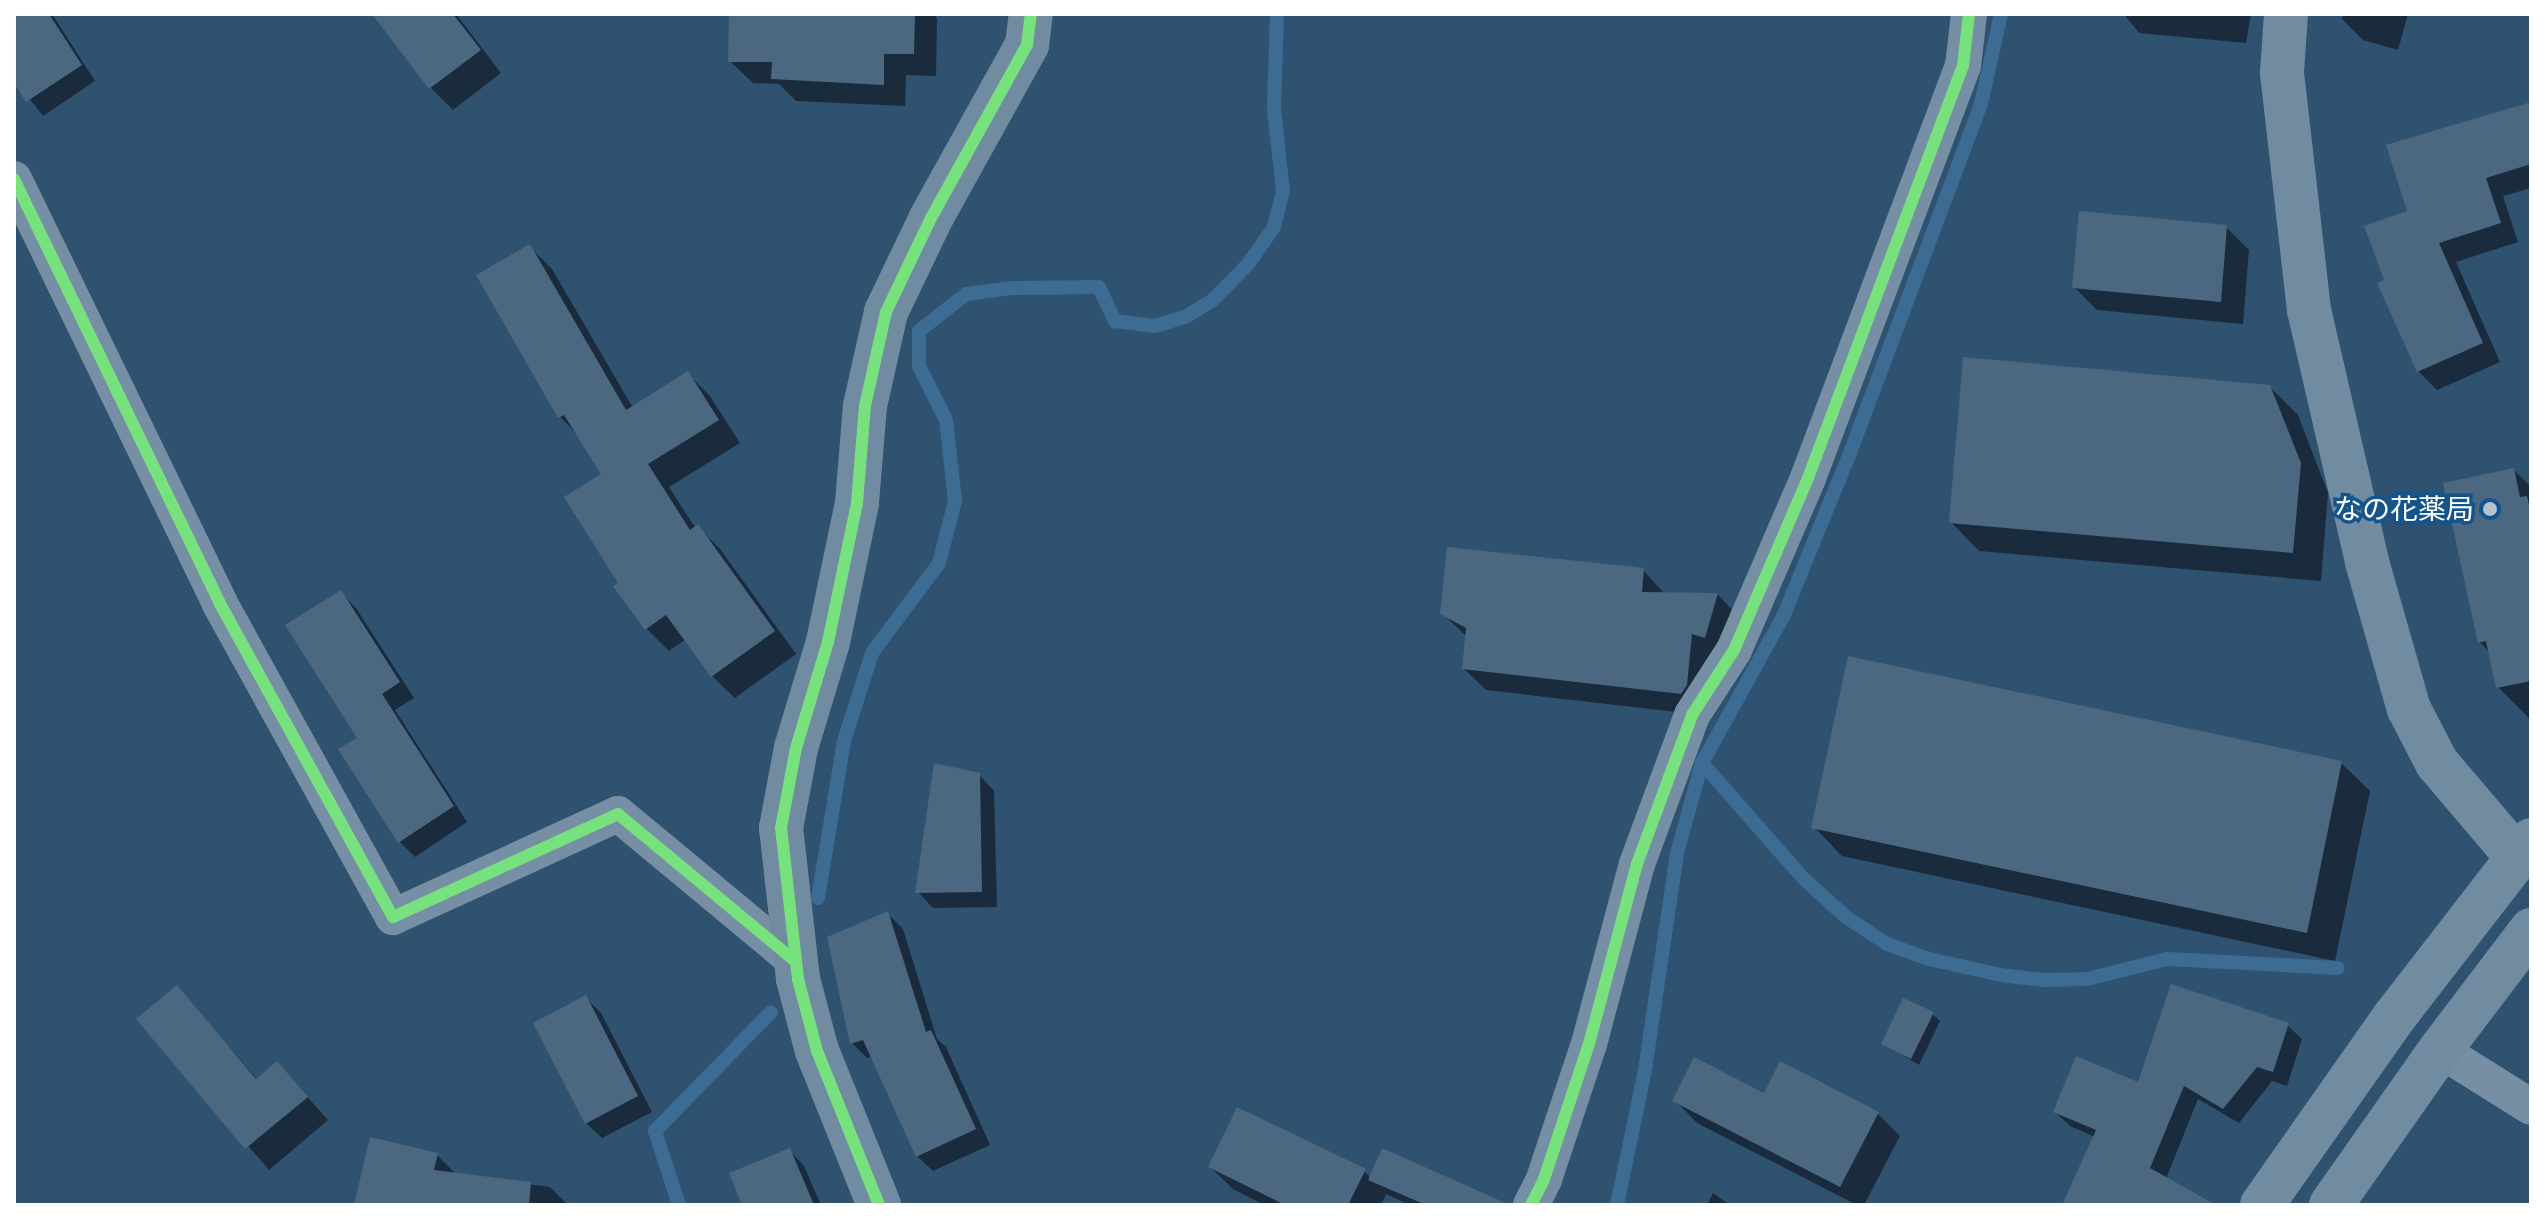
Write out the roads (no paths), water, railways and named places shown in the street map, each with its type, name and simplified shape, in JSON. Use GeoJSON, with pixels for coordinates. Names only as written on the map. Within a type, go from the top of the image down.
{"type":"FeatureCollection","features":[{"type":"Feature","properties":{"kind":"street"},"geometry":{"type":"LineString","coordinates":[[879,1205],[817,1051],[796,962],[781,828],[796,748],[828,642],[857,503],[865,406],[886,312],[931,218],[1027,45],[1031,14]]}},
{"type":"Feature","properties":{"kind":"street"},"geometry":{"type":"LineString","coordinates":[[1531,1205],[1544,1179],[1589,1044],[1643,849],[1692,715],[1734,650],[1808,478],[1963,66],[1969,14]]}},
{"type":"Feature","properties":{"kind":"street"},"geometry":{"type":"LineString","coordinates":[[2262,1205],[2395,1016],[2524,849],[2437,763],[2409,709],[2367,562],[2309,310],[2282,73],[2286,14]]}},
{"type":"Feature","properties":{"kind":"street"},"geometry":{"type":"LineString","coordinates":[[14,179],[219,602],[393,917],[618,814],[796,962]]}},
{"type":"Feature","properties":{"kind":"street"},"geometry":{"type":"LineString","coordinates":[[2331,1205],[2440,1050],[2531,930]]}},
{"type":"Feature","properties":{"kind":"street"},"geometry":{"type":"LineString","coordinates":[[2440,1050],[2531,1107]]}},
{"type":"Feature","properties":{"kind":"waterway"},"geometry":{"type":"LineString","coordinates":[[818,898],[844,741],[872,653],[939,563],[955,501],[946,420],[919,366],[919,331],[966,294],[1012,288],[1099,287],[1115,321],[1155,326],[1187,316],[1213,300],[1249,263],[1274,227],[1283,191],[1274,109],[1277,14]]}},
{"type":"Feature","properties":{"kind":"waterway"},"geometry":{"type":"LineString","coordinates":[[1617,1205],[1645,1070],[1677,853],[1702,763],[1783,617],[1851,450],[1981,104],[2001,14]]}},
{"type":"Feature","properties":{"kind":"waterway"},"geometry":{"type":"LineString","coordinates":[[1702,763],[1804,879],[1846,917],[1887,944],[1929,959],[2001,975],[2043,980],[2087,979],[2167,959],[2338,968]]}},
{"type":"Feature","properties":{"kind":"waterway"},"geometry":{"type":"LineString","coordinates":[[679,1205],[655,1131],[771,1012]]}},
{"type":"Feature","properties":{"kind":"place","name":"なの花薬局"},"geometry":{"type":"Point","coordinates":[2490,509]}}]}
